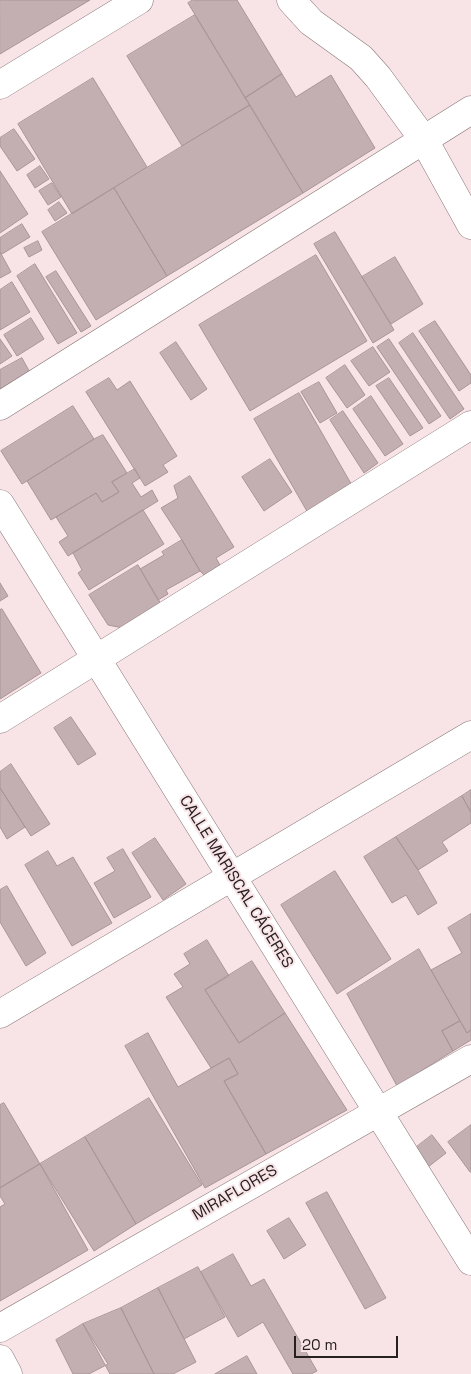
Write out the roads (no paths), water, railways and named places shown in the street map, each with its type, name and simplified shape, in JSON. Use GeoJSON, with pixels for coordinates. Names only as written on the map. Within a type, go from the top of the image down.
{"type":"FeatureCollection","features":[{"type":"Feature","properties":{"kind":"street"},"geometry":{"type":"LineString","coordinates":[[0,85],[139,0]]}},
{"type":"Feature","properties":{"kind":"street"},"geometry":{"type":"LineString","coordinates":[[291,0],[311,22],[361,58],[378,77],[424,140],[471,225]]}},
{"type":"Feature","properties":{"kind":"street"},"geometry":{"type":"LineString","coordinates":[[0,406],[471,110]]}},
{"type":"Feature","properties":{"kind":"street"},"geometry":{"type":"LineString","coordinates":[[0,719],[471,426]]}},
{"type":"Feature","properties":{"kind":"street","name":"CALLE MARISCAL CÁCERES"},"geometry":{"type":"LineString","coordinates":[[0,504],[471,1261]]}},
{"type":"Feature","properties":{"kind":"street"},"geometry":{"type":"LineString","coordinates":[[0,1014],[471,735]]}},
{"type":"Feature","properties":{"kind":"street","name":"MIRAFLORES"},"geometry":{"type":"LineString","coordinates":[[0,1328],[471,1059]]}},
{"type":"Feature","properties":{"kind":"street"},"geometry":{"type":"LineString","coordinates":[[0,1359],[8,1374]]}}]}
